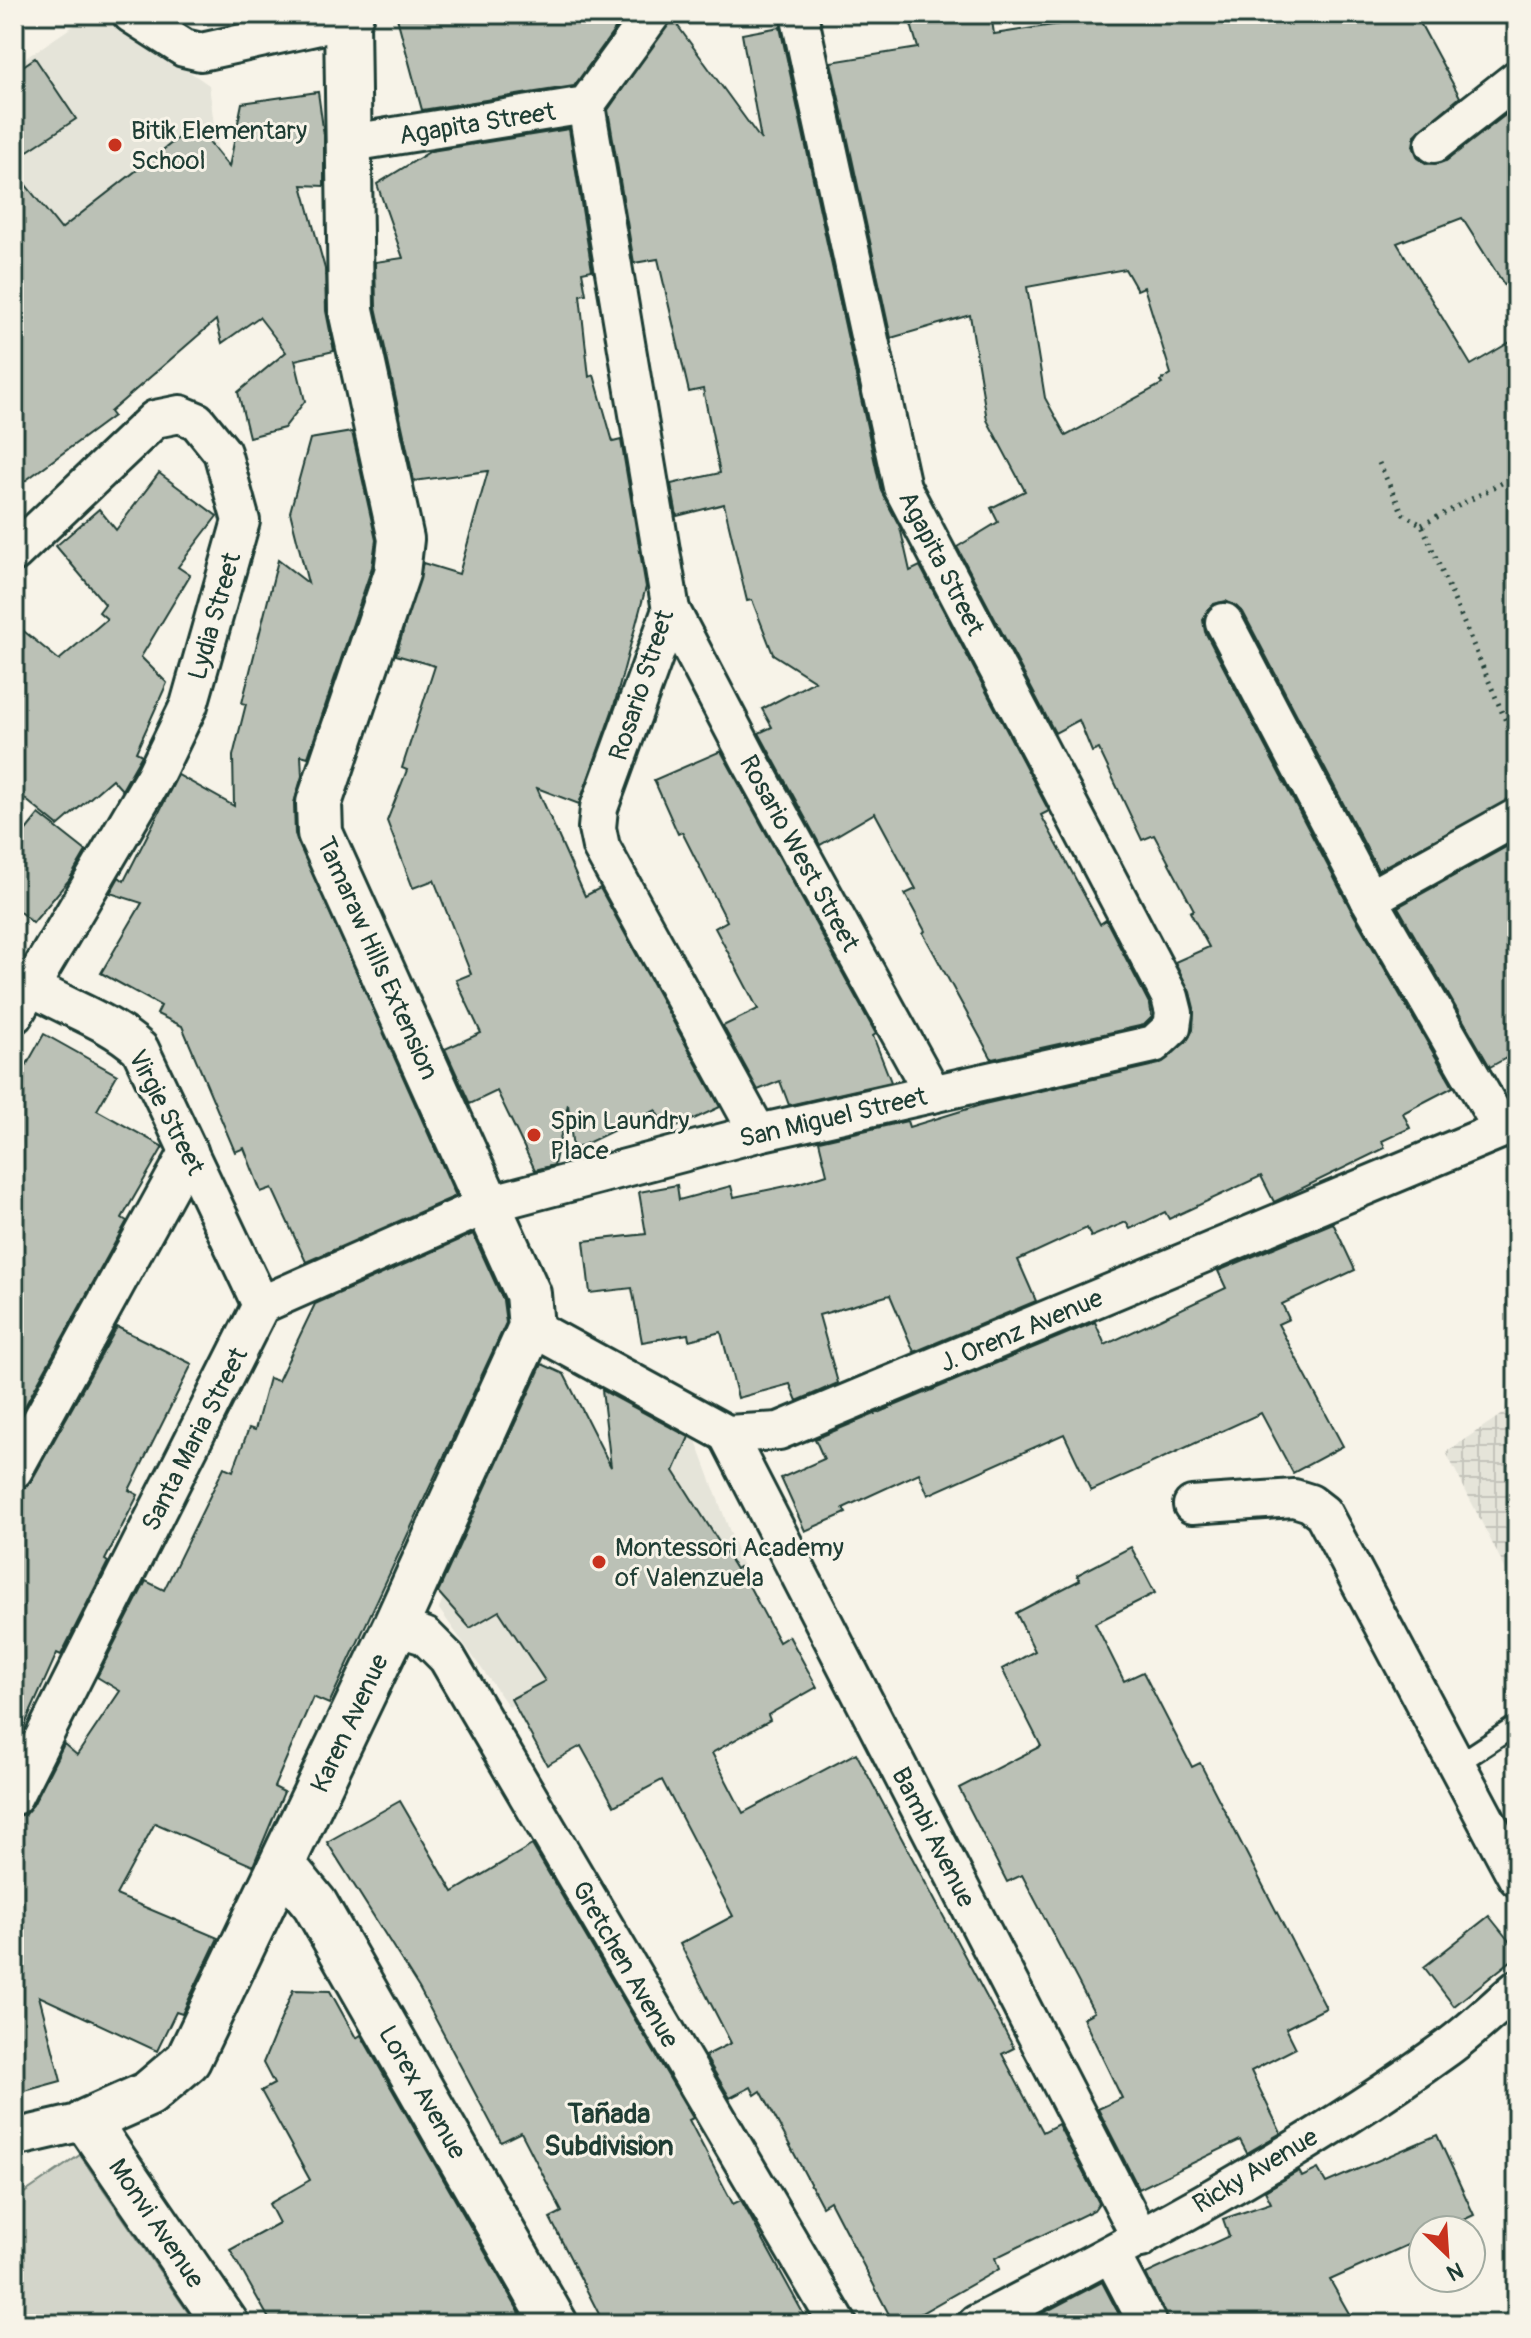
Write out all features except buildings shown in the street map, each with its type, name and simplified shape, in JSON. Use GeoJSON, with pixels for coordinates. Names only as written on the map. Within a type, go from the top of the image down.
{"type":"FeatureCollection","features":[{"type":"Feature","properties":{"kind":"street"},"geometry":{"type":"LineString","coordinates":[[131,14],[184,48],[201,52],[349,17]]}},
{"type":"Feature","properties":{"kind":"street","name":"Agapita Street"},"geometry":{"type":"LineString","coordinates":[[351,143],[586,105],[652,14]]}},
{"type":"Feature","properties":{"kind":"street","name":"Agapita Street"},"geometry":{"type":"LineString","coordinates":[[799,14],[902,487],[1170,997],[1174,1013],[1172,1027]]}},
{"type":"Feature","properties":{"kind":"street","name":"Tamaraw Hills Extension"},"geometry":{"type":"LineString","coordinates":[[349,17],[351,310],[401,539],[394,585],[319,803],[320,833],[489,1204]]}},
{"type":"Feature","properties":{"kind":"street"},"geometry":{"type":"LineString","coordinates":[[1434,144],[1517,79]]}},
{"type":"Feature","properties":{"kind":"street","name":"Rosario Street"},"geometry":{"type":"LineString","coordinates":[[586,105],[671,610],[599,808],[597,828],[601,847],[758,1133]]}},
{"type":"Feature","properties":{"kind":"street","name":"Lydia Street"},"geometry":{"type":"LineString","coordinates":[[14,553],[155,419],[180,414],[197,421],[222,452],[241,521],[189,705],[154,777],[20,993]]}},
{"type":"Feature","properties":{"kind":"street","name":"Rosario West Street"},"geometry":{"type":"LineString","coordinates":[[671,610],[750,761],[933,1094]]}},
{"type":"Feature","properties":{"kind":"street"},"geometry":{"type":"LineString","coordinates":[[1224,622],[1369,899],[1510,1126]]}},
{"type":"Feature","properties":{"kind":"street"},"geometry":{"type":"LineString","coordinates":[[1369,899],[1517,817]]}},
{"type":"Feature","properties":{"kind":"street","name":"Virgie Street"},"geometry":{"type":"LineString","coordinates":[[20,993],[118,1029],[140,1049],[261,1305]]}},
{"type":"Feature","properties":{"kind":"street","name":"San Miguel Street"},"geometry":{"type":"LineString","coordinates":[[489,1204],[758,1133],[1154,1044],[1172,1027]]}},
{"type":"Feature","properties":{"kind":"street","name":"J. Orenz Avenue"},"geometry":{"type":"LineString","coordinates":[[727,1434],[779,1431],[1510,1126]]}},
{"type":"Feature","properties":{"kind":"street"},"geometry":{"type":"LineString","coordinates":[[14,1470],[189,1151]]}},
{"type":"Feature","properties":{"kind":"street"},"geometry":{"type":"LineString","coordinates":[[261,1305],[489,1204],[528,1294],[531,1327],[727,1434]]}},
{"type":"Feature","properties":{"kind":"street","name":"Santa Maria Street"},"geometry":{"type":"LineString","coordinates":[[14,1796],[261,1305]]}},
{"type":"Feature","properties":{"kind":"street","name":"Karen Avenue"},"geometry":{"type":"LineString","coordinates":[[14,2138],[87,2121],[148,2094],[188,2060],[395,1627],[531,1327]]}},
{"type":"Feature","properties":{"kind":"street","name":"Bambi Avenue"},"geometry":{"type":"LineString","coordinates":[[727,1434],[1126,2247],[1148,2324]]}},
{"type":"Feature","properties":{"kind":"street"},"geometry":{"type":"LineString","coordinates":[[1192,1505],[1294,1498],[1310,1503],[1323,1513],[1517,1878]]}},
{"type":"Feature","properties":{"kind":"street","name":"Gretchen Avenue"},"geometry":{"type":"LineString","coordinates":[[395,1627],[425,1636],[447,1658],[838,2324]]}},
{"type":"Feature","properties":{"kind":"street","name":"Lorex Avenue"},"geometry":{"type":"LineString","coordinates":[[279,1870],[293,1877],[315,1904],[555,2324]]}},
{"type":"Feature","properties":{"kind":"street","name":"Ricky Avenue"},"geometry":{"type":"LineString","coordinates":[[976,2324],[1126,2247],[1444,2051],[1517,1989]]}},
{"type":"Feature","properties":{"kind":"street","name":"Monvi Avenue"},"geometry":{"type":"LineString","coordinates":[[87,2121],[226,2324]]}},
{"type":"Feature","properties":{"kind":"lane"},"geometry":{"type":"LineString","coordinates":[[1456,1765],[1517,1725]]}},
{"type":"Feature","properties":{"kind":"path"},"geometry":{"type":"LineString","coordinates":[[1379,463],[1403,514],[1422,525],[1517,747]]}},
{"type":"Feature","properties":{"kind":"path"},"geometry":{"type":"LineString","coordinates":[[1422,525],[1517,475]]}},
{"type":"Feature","properties":{"kind":"shaded area","name":"Bitik Elementary School"},"geometry":{"type":"Polygon","coordinates":[[[91,14],[106,14],[209,85],[224,204],[14,377],[14,66],[91,14]]]}},
{"type":"Feature","properties":{"kind":"shaded area"},"geometry":{"type":"Polygon","coordinates":[[[1517,1404],[1517,1592],[1446,1452],[1517,1404]]]}},
{"type":"Feature","properties":{"kind":"shaded area","name":"Montessori Academy of Valenzuela"},"geometry":{"type":"Polygon","coordinates":[[[646,1405],[692,1430],[745,1572],[509,1707],[439,1609],[476,1506],[582,1552],[646,1405]]]}},
{"type":"Feature","properties":{"kind":"shaded area"},"geometry":{"type":"Polygon","coordinates":[[[80,2155],[196,2324],[14,2324],[14,2200],[80,2155]]]}},
{"type":"Feature","properties":{"kind":"place","name":"Bitik Elementary School"},"geometry":{"type":"Point","coordinates":[115,145]}},
{"type":"Feature","properties":{"kind":"place","name":"Spin Laundry Place"},"geometry":{"type":"Point","coordinates":[534,1135]}},
{"type":"Feature","properties":{"kind":"place","name":"Montessori Academy of Valenzuela"},"geometry":{"type":"Point","coordinates":[599,1562]}},
{"type":"Feature","properties":{"kind":"district","name":"Tañada Subdivision"},"geometry":{"type":"Point","coordinates":[609,2129]}}]}
